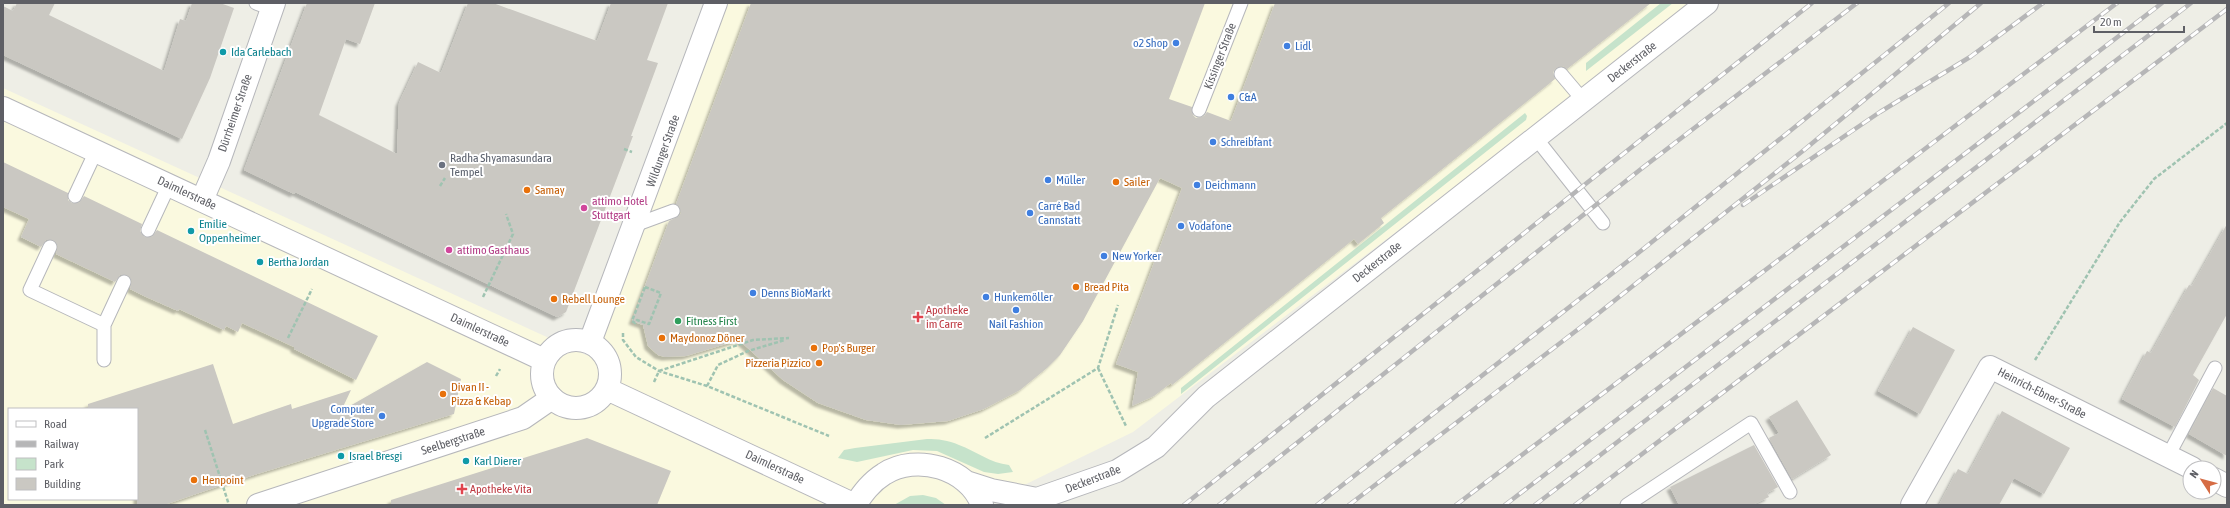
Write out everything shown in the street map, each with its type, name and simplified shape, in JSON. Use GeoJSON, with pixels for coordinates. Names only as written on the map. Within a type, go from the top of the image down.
{"type":"FeatureCollection","features":[{"type":"Feature","properties":{"kind":"street","name":"Wildunger Straße"},"geometry":{"type":"LineString","coordinates":[[590,342],[636,225],[716,3]]}},
{"type":"Feature","properties":{"kind":"street","name":"Deckerstraße"},"geometry":{"type":"LineString","coordinates":[[966,482],[1034,502],[1117,471],[1156,448],[1206,397],[1707,3]]}},
{"type":"Feature","properties":{"kind":"street","name":"Dürrheimer Straße"},"geometry":{"type":"LineString","coordinates":[[202,200],[218,161],[267,5]]}},
{"type":"Feature","properties":{"kind":"street","name":"Daimlerstraße"},"geometry":{"type":"LineString","coordinates":[[3,108],[544,360]]}},
{"type":"Feature","properties":{"kind":"street"},"geometry":{"type":"LineString","coordinates":[[569,340],[590,342],[601,350],[609,362],[611,375],[607,389],[600,399],[589,406],[576,409],[563,406],[552,398],[542,380],[544,360],[559,344],[569,340]]}},
{"type":"Feature","properties":{"kind":"street","name":"Heinrich-Ebner-Straße"},"geometry":{"type":"LineString","coordinates":[[1912,505],[1990,367],[2182,463]]}},
{"type":"Feature","properties":{"kind":"street","name":"Daimlerstraße"},"geometry":{"type":"LineString","coordinates":[[607,389],[855,505]]}},
{"type":"Feature","properties":{"kind":"street","name":"Seelbergstraße"},"geometry":{"type":"LineString","coordinates":[[258,505],[523,418],[552,398]]}},
{"type":"Feature","properties":{"kind":"street"},"geometry":{"type":"LineString","coordinates":[[855,505],[867,487],[885,473],[905,466],[927,465],[948,470],[966,482],[982,505]]}},
{"type":"Feature","properties":{"kind":"lane","name":"Kissinger Straße"},"geometry":{"type":"LineString","coordinates":[[1199,110],[1241,3]]}},
{"type":"Feature","properties":{"kind":"lane"},"geometry":{"type":"LineString","coordinates":[[1561,74],[1583,100]]}},
{"type":"Feature","properties":{"kind":"lane"},"geometry":{"type":"LineString","coordinates":[[1535,137],[1603,223]]}},
{"type":"Feature","properties":{"kind":"lane"},"geometry":{"type":"LineString","coordinates":[[75,196],[96,151]]}},
{"type":"Feature","properties":{"kind":"lane"},"geometry":{"type":"LineString","coordinates":[[148,230],[169,185]]}},
{"type":"Feature","properties":{"kind":"lane"},"geometry":{"type":"LineString","coordinates":[[636,225],[673,211]]}},
{"type":"Feature","properties":{"kind":"lane"},"geometry":{"type":"LineString","coordinates":[[50,247],[30,290],[104,325]]}},
{"type":"Feature","properties":{"kind":"lane"},"geometry":{"type":"LineString","coordinates":[[104,360],[104,325],[124,282]]}},
{"type":"Feature","properties":{"kind":"lane"},"geometry":{"type":"LineString","coordinates":[[2168,456],[2215,368]]}},
{"type":"Feature","properties":{"kind":"lane"},"geometry":{"type":"LineString","coordinates":[[1627,505],[1751,424],[1790,492]]}},
{"type":"Feature","properties":{"kind":"path"},"geometry":{"type":"LineString","coordinates":[[2021,382],[2120,222],[2154,179],[2227,123]]}},
{"type":"Feature","properties":{"kind":"path"},"geometry":{"type":"LineString","coordinates":[[440,186],[445,178]]}},
{"type":"Feature","properties":{"kind":"path"},"geometry":{"type":"LineString","coordinates":[[483,297],[513,234],[506,214]]}},
{"type":"Feature","properties":{"kind":"path"},"geometry":{"type":"LineString","coordinates":[[645,288],[661,293],[649,324],[636,320],[635,323],[632,321],[645,288]]}},
{"type":"Feature","properties":{"kind":"path"},"geometry":{"type":"LineString","coordinates":[[288,338],[312,289]]}},
{"type":"Feature","properties":{"kind":"path"},"geometry":{"type":"LineString","coordinates":[[985,438],[1098,368],[1118,305]]}},
{"type":"Feature","properties":{"kind":"path"},"geometry":{"type":"LineString","coordinates":[[604,308],[624,316],[623,340],[636,357],[660,371],[707,386],[829,436]]}},
{"type":"Feature","properties":{"kind":"path"},"geometry":{"type":"LineString","coordinates":[[660,371],[753,340],[789,338],[748,351],[718,365],[707,386]]}},
{"type":"Feature","properties":{"kind":"path"},"geometry":{"type":"LineString","coordinates":[[1098,368],[1126,426]]}},
{"type":"Feature","properties":{"kind":"path"},"geometry":{"type":"LineString","coordinates":[[205,430],[229,505]]}},
{"type":"Feature","properties":{"kind":"shaded area","name":"Carré Bad Cannstatt"},"geometry":{"type":"Polygon","coordinates":[[[718,3],[1697,3],[1133,432],[983,505],[3,505],[3,88],[586,355],[718,3]]]}},
{"type":"Feature","properties":{"kind":"green space"},"geometry":{"type":"Polygon","coordinates":[[[1661,3],[1673,3],[1586,71],[1586,63],[1661,3]]]}},
{"type":"Feature","properties":{"kind":"green space"},"geometry":{"type":"Polygon","coordinates":[[[1525,113],[1527,116],[1526,120],[1181,394],[1181,388],[1525,113]]]}},
{"type":"Feature","properties":{"kind":"green space"},"geometry":{"type":"Polygon","coordinates":[[[927,439],[943,440],[955,443],[996,462],[1009,465],[1013,472],[998,474],[984,472],[937,451],[913,450],[857,462],[838,458],[844,450],[927,439]]]}},
{"type":"Feature","properties":{"kind":"green space"},"geometry":{"type":"Polygon","coordinates":[[[923,495],[936,498],[946,505],[894,505],[910,496],[923,495]]]}},
{"type":"Feature","properties":{"kind":"building"},"geometry":{"type":"Polygon","coordinates":[[[17,3],[55,3],[49,15],[164,71],[180,19],[186,21],[192,3],[220,3],[234,8],[210,78],[182,139],[3,55],[3,6],[13,11],[17,3]]]}},
{"type":"Feature","properties":{"kind":"building"},"geometry":{"type":"Polygon","coordinates":[[[307,3],[375,3],[360,44],[346,39],[319,115],[397,154],[399,103],[418,62],[441,73],[468,3],[493,3],[597,41],[611,3],[668,3],[647,60],[658,63],[631,136],[633,136],[566,312],[557,317],[295,192],[294,194],[244,170],[307,3]]]}},
{"type":"Feature","properties":{"kind":"building","name":"Carré Bad Cannstatt"},"geometry":{"type":"Polygon","coordinates":[[[751,3],[1205,3],[1169,99],[1192,107],[1193,115],[1196,118],[1204,116],[1207,112],[1231,121],[1275,3],[1651,3],[1567,69],[1563,66],[1556,68],[1553,72],[1555,79],[1381,218],[1384,223],[1358,244],[1354,239],[1172,385],[1171,383],[1154,396],[1132,406],[1138,372],[1116,364],[1182,188],[1160,178],[1083,321],[1060,355],[1047,368],[1020,390],[984,409],[948,421],[901,425],[866,420],[818,403],[783,380],[739,340],[686,356],[665,357],[658,355],[648,346],[643,325],[632,321],[669,221],[679,216],[681,213],[680,208],[676,204],[751,3]]]}},
{"type":"Feature","properties":{"kind":"building"},"geometry":{"type":"Polygon","coordinates":[[[3,162],[68,193],[68,200],[72,203],[79,203],[84,196],[142,224],[140,231],[145,237],[152,237],[157,230],[378,336],[356,380],[294,349],[294,347],[242,323],[238,332],[226,326],[224,330],[179,309],[178,311],[144,296],[130,289],[132,281],[127,275],[120,275],[115,282],[56,254],[58,246],[53,240],[46,240],[41,247],[21,237],[29,219],[3,207],[3,162]]]}},
{"type":"Feature","properties":{"kind":"building"},"geometry":{"type":"Polygon","coordinates":[[[2227,224],[2227,314],[2193,375],[2199,380],[2175,427],[2122,399],[2147,351],[2151,353],[2189,285],[2192,286],[2227,224]]]}},
{"type":"Feature","properties":{"kind":"building"},"geometry":{"type":"Polygon","coordinates":[[[1913,327],[1955,350],[1920,414],[1878,391],[1913,327]]]}},
{"type":"Feature","properties":{"kind":"building"},"geometry":{"type":"Polygon","coordinates":[[[427,362],[461,379],[454,414],[228,483],[164,505],[137,505],[138,408],[88,408],[88,404],[213,364],[233,424],[291,404],[292,409],[351,390],[341,411],[427,362]]]}},
{"type":"Feature","properties":{"kind":"building"},"geometry":{"type":"Polygon","coordinates":[[[2213,388],[2227,396],[2227,456],[2189,434],[2213,388]]]}},
{"type":"Feature","properties":{"kind":"building"},"geometry":{"type":"Polygon","coordinates":[[[1797,400],[1831,455],[1792,479],[1769,438],[1779,433],[1769,417],[1797,400]]]}},
{"type":"Feature","properties":{"kind":"building"},"geometry":{"type":"Polygon","coordinates":[[[2002,411],[2070,448],[2044,494],[2014,478],[1999,505],[1939,505],[1958,469],[1968,474],[2002,411]]]}},
{"type":"Feature","properties":{"kind":"building"},"geometry":{"type":"Polygon","coordinates":[[[587,438],[671,471],[657,505],[391,505],[391,500],[587,438]]]}},
{"type":"Feature","properties":{"kind":"building"},"geometry":{"type":"Polygon","coordinates":[[[1754,445],[1778,487],[1767,493],[1769,497],[1752,505],[1679,505],[1670,487],[1754,445]]]}},
{"type":"Feature","properties":{"kind":"railway"},"geometry":{"type":"LineString","coordinates":[[1184,505],[1812,3]]}},
{"type":"Feature","properties":{"kind":"railway"},"geometry":{"type":"LineString","coordinates":[[1219,505],[1641,169],[1857,3]]}},
{"type":"Feature","properties":{"kind":"railway"},"geometry":{"type":"LineString","coordinates":[[1317,505],[1637,254],[1949,3]]}},
{"type":"Feature","properties":{"kind":"railway"},"geometry":{"type":"LineString","coordinates":[[1349,505],[1585,324],[1804,150],[1981,3]]}},
{"type":"Feature","properties":{"kind":"railway"},"geometry":{"type":"LineString","coordinates":[[1743,205],[1880,112],[1970,57],[2043,3]]}},
{"type":"Feature","properties":{"kind":"railway"},"geometry":{"type":"LineString","coordinates":[[1456,505],[2117,3]]}},
{"type":"Feature","properties":{"kind":"railway"},"geometry":{"type":"LineString","coordinates":[[1505,505],[2162,3]]}},
{"type":"Feature","properties":{"kind":"railway"},"geometry":{"type":"LineString","coordinates":[[1535,505],[2191,3]]}},
{"type":"Feature","properties":{"kind":"railway"},"geometry":{"type":"LineString","coordinates":[[1575,505],[2227,9]]}},
{"type":"Feature","properties":{"kind":"place","name":"o2 Shop"},"geometry":{"type":"Point","coordinates":[1176,43]}},
{"type":"Feature","properties":{"kind":"place","name":"Lidl"},"geometry":{"type":"Point","coordinates":[1287,46]}},
{"type":"Feature","properties":{"kind":"place","name":"Ida Carlebach"},"geometry":{"type":"Point","coordinates":[223,52]}},
{"type":"Feature","properties":{"kind":"place","name":"C&A"},"geometry":{"type":"Point","coordinates":[1231,97]}},
{"type":"Feature","properties":{"kind":"place","name":"Schreibfant"},"geometry":{"type":"Point","coordinates":[1213,142]}},
{"type":"Feature","properties":{"kind":"place","name":"Radha Shyamasundara Tempel"},"geometry":{"type":"Point","coordinates":[442,165]}},
{"type":"Feature","properties":{"kind":"place","name":"Müller"},"geometry":{"type":"Point","coordinates":[1048,180]}},
{"type":"Feature","properties":{"kind":"place","name":"Sailer"},"geometry":{"type":"Point","coordinates":[1116,182]}},
{"type":"Feature","properties":{"kind":"place","name":"Deichmann"},"geometry":{"type":"Point","coordinates":[1197,185]}},
{"type":"Feature","properties":{"kind":"place","name":"Samay"},"geometry":{"type":"Point","coordinates":[527,190]}},
{"type":"Feature","properties":{"kind":"place","name":"attimo Hotel Stuttgart"},"geometry":{"type":"Point","coordinates":[584,208]}},
{"type":"Feature","properties":{"kind":"place","name":"Carré Bad Cannstatt"},"geometry":{"type":"Point","coordinates":[1030,213]}},
{"type":"Feature","properties":{"kind":"place","name":"Vodafone"},"geometry":{"type":"Point","coordinates":[1181,226]}},
{"type":"Feature","properties":{"kind":"place","name":"Emilie Oppenheimer"},"geometry":{"type":"Point","coordinates":[191,231]}},
{"type":"Feature","properties":{"kind":"place","name":"attimo Gasthaus"},"geometry":{"type":"Point","coordinates":[449,250]}},
{"type":"Feature","properties":{"kind":"place","name":"New Yorker"},"geometry":{"type":"Point","coordinates":[1104,256]}},
{"type":"Feature","properties":{"kind":"place","name":"Bertha Jordan"},"geometry":{"type":"Point","coordinates":[260,262]}},
{"type":"Feature","properties":{"kind":"place","name":"Bread Pita"},"geometry":{"type":"Point","coordinates":[1076,287]}},
{"type":"Feature","properties":{"kind":"place","name":"Denns BioMarkt"},"geometry":{"type":"Point","coordinates":[753,293]}},
{"type":"Feature","properties":{"kind":"place","name":"Hunkemöller"},"geometry":{"type":"Point","coordinates":[986,297]}},
{"type":"Feature","properties":{"kind":"place","name":"Rebell Lounge"},"geometry":{"type":"Point","coordinates":[554,299]}},
{"type":"Feature","properties":{"kind":"place","name":"Nail Fashion"},"geometry":{"type":"Point","coordinates":[1016,310]}},
{"type":"Feature","properties":{"kind":"place","name":"Apotheke im Carre"},"geometry":{"type":"Point","coordinates":[918,317]}},
{"type":"Feature","properties":{"kind":"place","name":"Fitness First"},"geometry":{"type":"Point","coordinates":[678,321]}},
{"type":"Feature","properties":{"kind":"place","name":"Maydonoz Döner"},"geometry":{"type":"Point","coordinates":[662,338]}},
{"type":"Feature","properties":{"kind":"place","name":"Pop's Burger"},"geometry":{"type":"Point","coordinates":[814,348]}},
{"type":"Feature","properties":{"kind":"place","name":"Pizzeria Pizzico"},"geometry":{"type":"Point","coordinates":[819,363]}},
{"type":"Feature","properties":{"kind":"place","name":"Divan II - Pizza & Kebap"},"geometry":{"type":"Point","coordinates":[443,394]}},
{"type":"Feature","properties":{"kind":"place","name":"Computer Upgrade Store"},"geometry":{"type":"Point","coordinates":[382,416]}},
{"type":"Feature","properties":{"kind":"place","name":"Israel Bresgi"},"geometry":{"type":"Point","coordinates":[341,456]}},
{"type":"Feature","properties":{"kind":"place","name":"Karl Dierer"},"geometry":{"type":"Point","coordinates":[466,461]}},
{"type":"Feature","properties":{"kind":"place","name":"Henpoint"},"geometry":{"type":"Point","coordinates":[194,480]}},
{"type":"Feature","properties":{"kind":"place","name":"Apotheke Vita"},"geometry":{"type":"Point","coordinates":[462,489]}}]}
